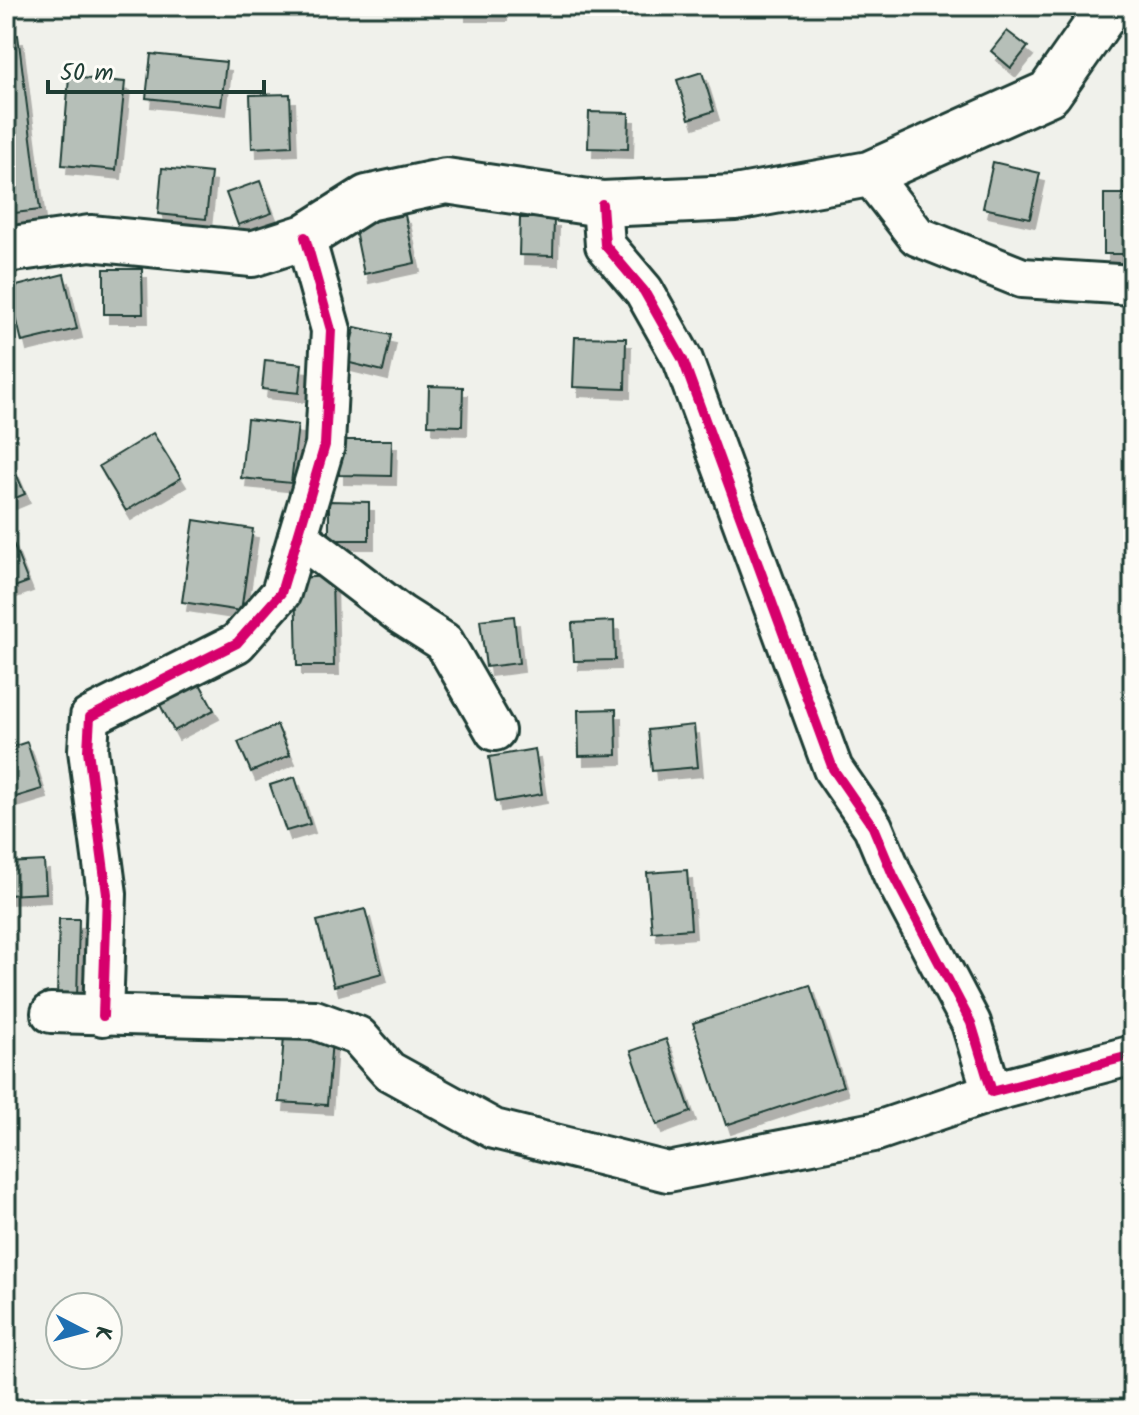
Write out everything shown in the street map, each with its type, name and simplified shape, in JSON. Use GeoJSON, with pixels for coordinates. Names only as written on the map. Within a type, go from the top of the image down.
{"type":"FeatureCollection","features":[{"type":"Feature","properties":{"kind":"main road"},"geometry":{"type":"LineString","coordinates":[[6,250],[90,238],[252,254],[305,237],[367,198],[446,181],[602,204],[735,198],[869,174],[1049,93],[1110,6]]}},
{"type":"Feature","properties":{"kind":"street"},"geometry":{"type":"LineString","coordinates":[[869,174],[917,236],[1022,278],[1133,285]]}},
{"type":"Feature","properties":{"kind":"street"},"geometry":{"type":"LineString","coordinates":[[602,204],[605,245],[644,291],[683,360],[833,769],[873,827],[893,875],[971,1023],[992,1092]]}},
{"type":"Feature","properties":{"kind":"street"},"geometry":{"type":"LineString","coordinates":[[103,1016],[107,894],[88,750],[90,717],[237,643],[281,593],[325,445],[331,330],[305,237]]}},
{"type":"Feature","properties":{"kind":"street"},"geometry":{"type":"LineString","coordinates":[[298,536],[400,614],[444,642],[495,731]]}},
{"type":"Feature","properties":{"kind":"street"},"geometry":{"type":"LineString","coordinates":[[51,1013],[315,1020],[358,1036],[389,1071],[494,1129],[668,1172],[874,1132],[992,1092],[1133,1055]]}},
{"type":"Feature","properties":{"kind":"building"},"geometry":{"type":"Polygon","coordinates":[[[461,6],[502,6],[502,12],[461,12],[461,6]]]}},
{"type":"Feature","properties":{"kind":"building"},"geometry":{"type":"Polygon","coordinates":[[[1007,31],[1028,47],[1011,68],[991,51],[1007,31]]]}},
{"type":"Feature","properties":{"kind":"building"},"geometry":{"type":"Polygon","coordinates":[[[18,35],[40,210],[6,214],[6,36],[18,35]]]}},
{"type":"Feature","properties":{"kind":"building"},"geometry":{"type":"Polygon","coordinates":[[[151,54],[226,62],[221,106],[146,98],[151,54]]]}},
{"type":"Feature","properties":{"kind":"building"},"geometry":{"type":"Polygon","coordinates":[[[702,72],[714,111],[689,119],[677,80],[702,72]]]}},
{"type":"Feature","properties":{"kind":"building"},"geometry":{"type":"Polygon","coordinates":[[[69,77],[125,82],[116,170],[62,165],[69,77]]]}},
{"type":"Feature","properties":{"kind":"building"},"geometry":{"type":"Polygon","coordinates":[[[290,94],[292,146],[252,148],[250,95],[290,94]]]}},
{"type":"Feature","properties":{"kind":"building"},"geometry":{"type":"Polygon","coordinates":[[[589,112],[629,113],[628,149],[588,148],[589,112]]]}},
{"type":"Feature","properties":{"kind":"building"},"geometry":{"type":"Polygon","coordinates":[[[993,162],[1040,173],[1030,218],[983,208],[993,162]]]}},
{"type":"Feature","properties":{"kind":"building"},"geometry":{"type":"Polygon","coordinates":[[[162,168],[211,173],[206,219],[158,214],[162,168]]]}},
{"type":"Feature","properties":{"kind":"building"},"geometry":{"type":"Polygon","coordinates":[[[260,181],[272,213],[238,225],[226,193],[260,181]]]}},
{"type":"Feature","properties":{"kind":"building"},"geometry":{"type":"Polygon","coordinates":[[[1104,194],[1133,194],[1133,254],[1104,254],[1104,194]]]}},
{"type":"Feature","properties":{"kind":"building"},"geometry":{"type":"Polygon","coordinates":[[[405,215],[415,263],[364,274],[354,225],[405,215]]]}},
{"type":"Feature","properties":{"kind":"building"},"geometry":{"type":"Polygon","coordinates":[[[520,218],[554,218],[553,256],[519,255],[520,218]]]}},
{"type":"Feature","properties":{"kind":"building"},"geometry":{"type":"Polygon","coordinates":[[[104,269],[142,269],[143,314],[104,314],[104,269]]]}},
{"type":"Feature","properties":{"kind":"building"},"geometry":{"type":"Polygon","coordinates":[[[64,274],[77,329],[22,342],[9,288],[64,274]]]}},
{"type":"Feature","properties":{"kind":"building"},"geometry":{"type":"Polygon","coordinates":[[[355,327],[391,335],[383,371],[346,362],[355,327]]]}},
{"type":"Feature","properties":{"kind":"building"},"geometry":{"type":"Polygon","coordinates":[[[575,337],[626,338],[625,389],[573,387],[575,337]]]}},
{"type":"Feature","properties":{"kind":"building"},"geometry":{"type":"Polygon","coordinates":[[[265,360],[302,364],[299,393],[262,389],[265,360]]]}},
{"type":"Feature","properties":{"kind":"building"},"geometry":{"type":"Polygon","coordinates":[[[429,386],[463,387],[462,426],[428,425],[429,386]]]}},
{"type":"Feature","properties":{"kind":"building"},"geometry":{"type":"Polygon","coordinates":[[[247,419],[298,425],[291,483],[241,478],[247,419]]]}},
{"type":"Feature","properties":{"kind":"building"},"geometry":{"type":"Polygon","coordinates":[[[153,433],[181,478],[126,511],[99,466],[153,433]]]}},
{"type":"Feature","properties":{"kind":"building"},"geometry":{"type":"Polygon","coordinates":[[[339,440],[392,440],[391,476],[339,475],[339,440]]]}},
{"type":"Feature","properties":{"kind":"building"},"geometry":{"type":"Polygon","coordinates":[[[14,469],[25,494],[6,502],[6,473],[14,469]]]}},
{"type":"Feature","properties":{"kind":"building"},"geometry":{"type":"Polygon","coordinates":[[[329,501],[369,502],[369,540],[329,540],[329,501]]]}},
{"type":"Feature","properties":{"kind":"building"},"geometry":{"type":"Polygon","coordinates":[[[194,520],[253,529],[241,611],[182,602],[194,520]]]}},
{"type":"Feature","properties":{"kind":"building"},"geometry":{"type":"Polygon","coordinates":[[[10,536],[28,582],[6,590],[6,537],[10,536]]]}},
{"type":"Feature","properties":{"kind":"building"},"geometry":{"type":"Polygon","coordinates":[[[332,576],[334,666],[297,666],[295,578],[332,576]]]}},
{"type":"Feature","properties":{"kind":"building"},"geometry":{"type":"Polygon","coordinates":[[[514,616],[519,663],[486,667],[480,620],[514,616]]]}},
{"type":"Feature","properties":{"kind":"building"},"geometry":{"type":"Polygon","coordinates":[[[614,621],[615,660],[574,661],[572,623],[614,621]]]}},
{"type":"Feature","properties":{"kind":"building"},"geometry":{"type":"Polygon","coordinates":[[[198,680],[214,710],[174,731],[158,701],[198,680]]]}},
{"type":"Feature","properties":{"kind":"building"},"geometry":{"type":"Polygon","coordinates":[[[616,709],[617,755],[579,756],[578,710],[616,709]]]}},
{"type":"Feature","properties":{"kind":"building"},"geometry":{"type":"Polygon","coordinates":[[[277,725],[290,755],[251,772],[238,742],[277,725]]]}},
{"type":"Feature","properties":{"kind":"building"},"geometry":{"type":"Polygon","coordinates":[[[694,725],[698,767],[652,771],[648,730],[694,725]]]}},
{"type":"Feature","properties":{"kind":"building"},"geometry":{"type":"Polygon","coordinates":[[[27,742],[42,789],[6,800],[6,749],[27,742]]]}},
{"type":"Feature","properties":{"kind":"building"},"geometry":{"type":"Polygon","coordinates":[[[535,749],[542,794],[496,802],[489,757],[535,749]]]}},
{"type":"Feature","properties":{"kind":"building"},"geometry":{"type":"Polygon","coordinates":[[[295,777],[310,824],[286,831],[270,785],[295,777]]]}},
{"type":"Feature","properties":{"kind":"building"},"geometry":{"type":"Polygon","coordinates":[[[44,861],[46,893],[6,895],[6,863],[44,861]]]}},
{"type":"Feature","properties":{"kind":"building"},"geometry":{"type":"Polygon","coordinates":[[[687,870],[691,929],[652,932],[647,873],[687,870]]]}},
{"type":"Feature","properties":{"kind":"building"},"geometry":{"type":"Polygon","coordinates":[[[365,909],[382,973],[334,986],[317,921],[365,909]]]}},
{"type":"Feature","properties":{"kind":"building"},"geometry":{"type":"Polygon","coordinates":[[[59,919],[79,919],[77,998],[57,998],[59,919]]]}},
{"type":"Feature","properties":{"kind":"building"},"geometry":{"type":"Polygon","coordinates":[[[810,985],[843,1086],[726,1125],[693,1023],[810,985]]]}},
{"type":"Feature","properties":{"kind":"building"},"geometry":{"type":"Polygon","coordinates":[[[284,1036],[332,1039],[327,1105],[279,1102],[284,1036]]]}},
{"type":"Feature","properties":{"kind":"building"},"geometry":{"type":"Polygon","coordinates":[[[666,1039],[691,1112],[657,1125],[631,1051],[666,1039]]]}},
{"type":"Feature","properties":{"kind":"cycle path"},"geometry":{"type":"LineString","coordinates":[[602,204],[605,245],[644,291],[683,360],[833,769],[873,827],[893,875],[971,1023],[992,1092],[1133,1055]]}},
{"type":"Feature","properties":{"kind":"cycle path"},"geometry":{"type":"LineString","coordinates":[[103,1016],[107,894],[88,750],[90,717],[237,643],[281,593],[325,445],[331,330],[305,237]]}}]}
